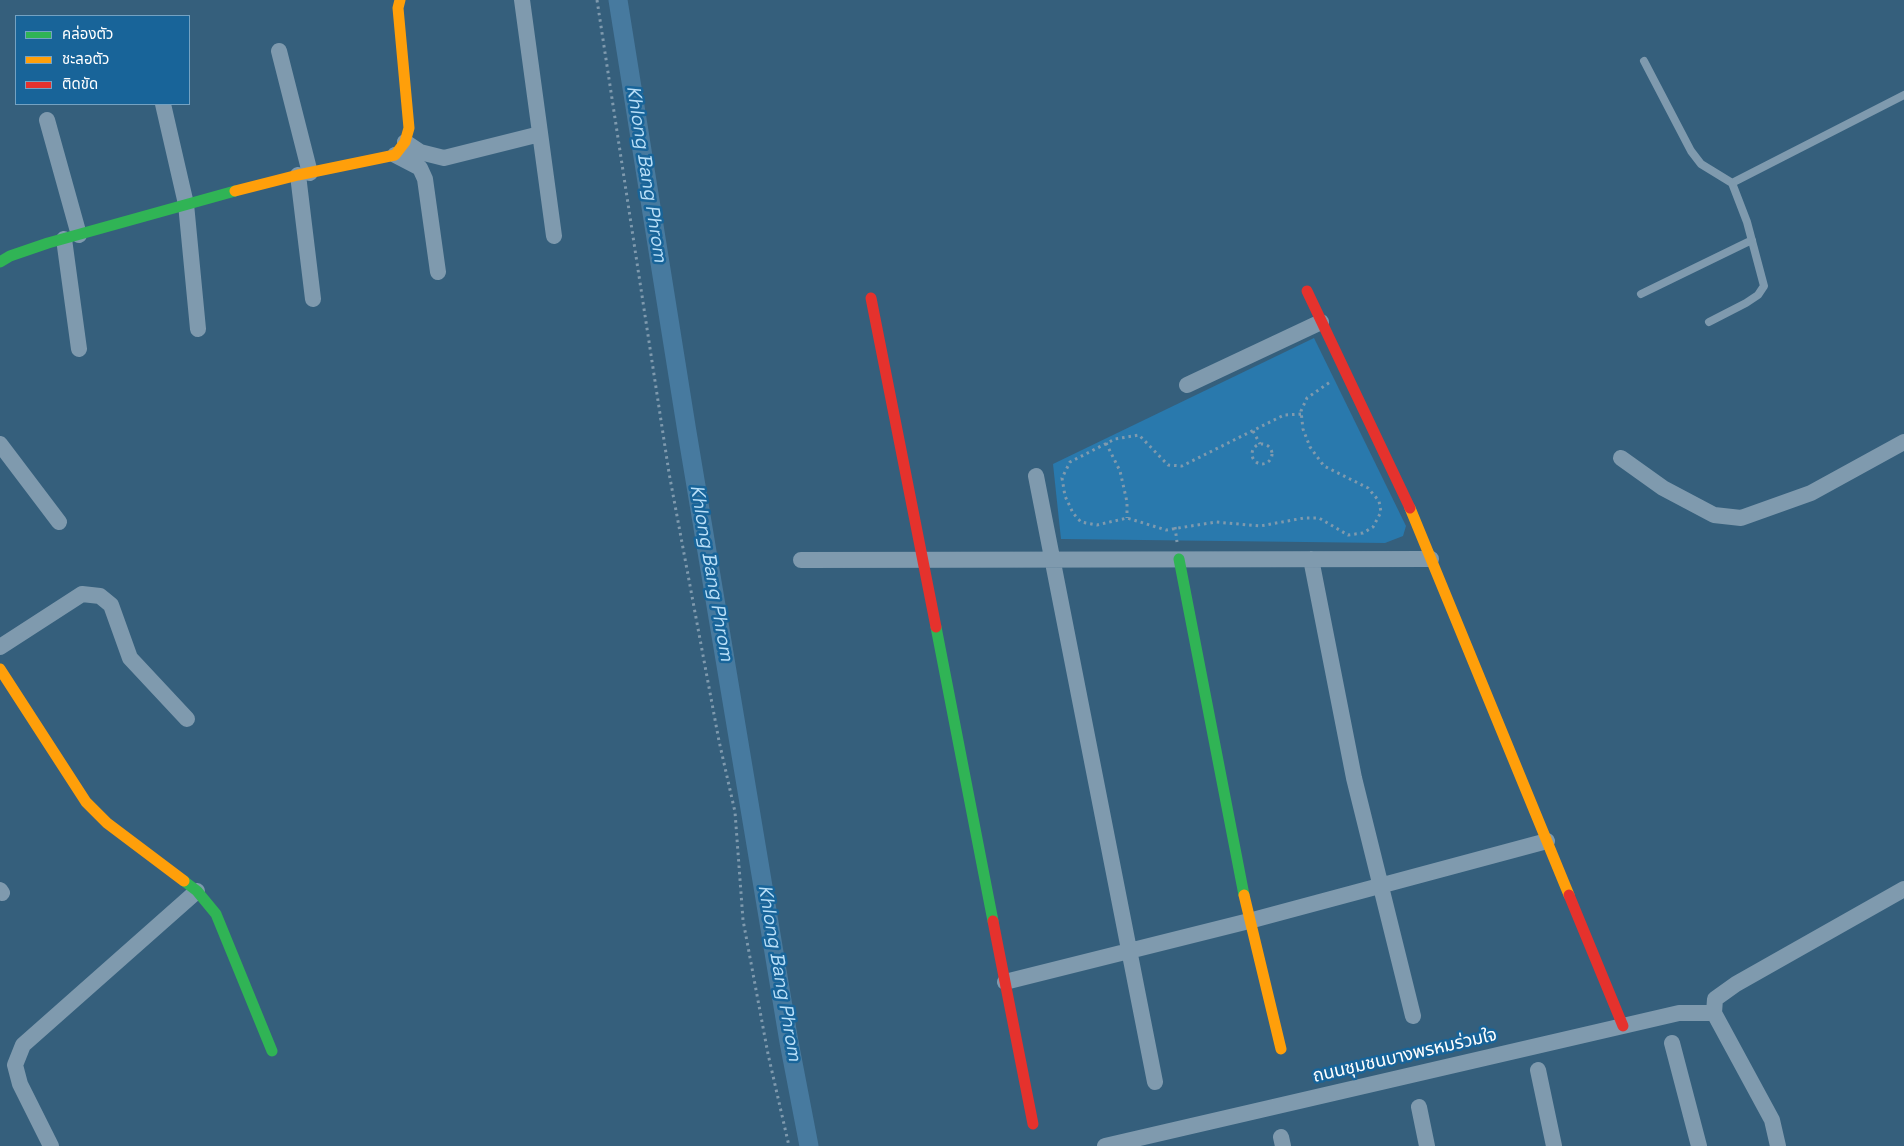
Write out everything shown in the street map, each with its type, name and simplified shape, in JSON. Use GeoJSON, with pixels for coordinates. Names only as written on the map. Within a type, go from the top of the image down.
{"type":"FeatureCollection","features":[{"type":"Feature","properties":{"kind":"street"},"geometry":{"type":"LineString","coordinates":[[0,262],[10,256],[186,204],[304,174],[378,160],[400,148],[409,128],[398,8],[400,0]]}},
{"type":"Feature","properties":{"kind":"street"},"geometry":{"type":"LineString","coordinates":[[522,0],[554,236]]}},
{"type":"Feature","properties":{"kind":"street"},"geometry":{"type":"LineString","coordinates":[[279,51],[304,174],[313,299]]}},
{"type":"Feature","properties":{"kind":"street"},"geometry":{"type":"LineString","coordinates":[[163,105],[186,204],[198,329]]}},
{"type":"Feature","properties":{"kind":"street"},"geometry":{"type":"LineString","coordinates":[[47,120],[71,237],[79,349]]}},
{"type":"Feature","properties":{"kind":"street"},"geometry":{"type":"LineString","coordinates":[[400,148],[444,158],[540,134]]}},
{"type":"Feature","properties":{"kind":"street"},"geometry":{"type":"LineString","coordinates":[[400,148],[420,168],[425,179],[438,272]]}},
{"type":"Feature","properties":{"kind":"street"},"geometry":{"type":"LineString","coordinates":[[1307,291],[1407,502],[1623,1026]]}},
{"type":"Feature","properties":{"kind":"street"},"geometry":{"type":"LineString","coordinates":[[871,298],[1033,1124]]}},
{"type":"Feature","properties":{"kind":"street"},"geometry":{"type":"LineString","coordinates":[[1187,385],[1321,322]]}},
{"type":"Feature","properties":{"kind":"street"},"geometry":{"type":"LineString","coordinates":[[1621,458],[1663,488],[1714,516],[1741,518],[1811,494],[1904,442]]}},
{"type":"Feature","properties":{"kind":"street"},"geometry":{"type":"LineString","coordinates":[[0,444],[59,522]]}},
{"type":"Feature","properties":{"kind":"street"},"geometry":{"type":"LineString","coordinates":[[1036,476],[1154,1082]]}},
{"type":"Feature","properties":{"kind":"street"},"geometry":{"type":"LineString","coordinates":[[1179,559],[1250,921],[1281,1049]]}},
{"type":"Feature","properties":{"kind":"street"},"geometry":{"type":"LineString","coordinates":[[1311,559],[1354,778],[1413,1016]]}},
{"type":"Feature","properties":{"kind":"street"},"geometry":{"type":"LineString","coordinates":[[801,560],[1431,559]]}},
{"type":"Feature","properties":{"kind":"street"},"geometry":{"type":"LineString","coordinates":[[0,647],[82,594],[100,596],[111,606],[130,658],[187,719]]}},
{"type":"Feature","properties":{"kind":"street"},"geometry":{"type":"LineString","coordinates":[[0,669],[86,802],[107,823],[197,891],[216,914],[272,1051]]}},
{"type":"Feature","properties":{"kind":"street"},"geometry":{"type":"LineString","coordinates":[[1005,982],[1250,921],[1546,841]]}},
{"type":"Feature","properties":{"kind":"street"},"geometry":{"type":"LineString","coordinates":[[1778,1146],[1772,1120],[1714,1013],[1715,1000],[1736,984],[1904,889]]}},
{"type":"Feature","properties":{"kind":"street"},"geometry":{"type":"LineString","coordinates":[[51,1146],[20,1084],[15,1065],[23,1045],[197,891]]}},
{"type":"Feature","properties":{"kind":"street","name":"ถนนชุมชนบางพรหมร่วมใจ"},"geometry":{"type":"LineString","coordinates":[[1105,1146],[1679,1013],[1714,1013]]}},
{"type":"Feature","properties":{"kind":"street"},"geometry":{"type":"LineString","coordinates":[[1672,1043],[1699,1146]]}},
{"type":"Feature","properties":{"kind":"street"},"geometry":{"type":"LineString","coordinates":[[1538,1070],[1554,1146]]}},
{"type":"Feature","properties":{"kind":"street"},"geometry":{"type":"LineString","coordinates":[[1419,1107],[1427,1146]]}},
{"type":"Feature","properties":{"kind":"lane"},"geometry":{"type":"LineString","coordinates":[[1644,61],[1691,151],[1701,164],[1732,183],[1752,240],[1764,286],[1758,295],[1746,303],[1709,322]]}},
{"type":"Feature","properties":{"kind":"lane"},"geometry":{"type":"LineString","coordinates":[[1732,183],[1904,96]]}},
{"type":"Feature","properties":{"kind":"lane"},"geometry":{"type":"LineString","coordinates":[[1641,294],[1752,240]]}},
{"type":"Feature","properties":{"kind":"path"},"geometry":{"type":"LineString","coordinates":[[597,0],[668,473],[719,741],[735,812],[743,920],[768,1054],[789,1146]]}},
{"type":"Feature","properties":{"kind":"path"},"geometry":{"type":"LineString","coordinates":[[1301,414],[1284,415],[1182,466],[1168,465],[1139,435],[1130,435],[1106,443],[1070,462],[1062,478],[1065,496],[1073,513],[1081,522],[1097,525],[1127,518],[1166,530],[1216,522],[1260,526],[1304,518],[1318,518],[1348,535],[1363,533],[1373,527],[1381,512],[1379,501],[1368,488],[1324,466],[1310,447],[1303,429],[1301,414],[1307,398],[1346,374]]}},
{"type":"Feature","properties":{"kind":"path"},"geometry":{"type":"LineString","coordinates":[[1253,430],[1260,444]]}},
{"type":"Feature","properties":{"kind":"path"},"geometry":{"type":"LineString","coordinates":[[1106,443],[1120,471],[1127,502],[1127,518]]}},
{"type":"Feature","properties":{"kind":"path"},"geometry":{"type":"LineString","coordinates":[[1260,444],[1270,446],[1273,452],[1272,459],[1264,465],[1254,461],[1252,455],[1254,448],[1260,444]]}},
{"type":"Feature","properties":{"kind":"shaded area"},"geometry":{"type":"Polygon","coordinates":[[[1314,338],[1406,526],[1403,536],[1385,543],[1061,539],[1053,464],[1314,338]]]}},
{"type":"Feature","properties":{"kind":"waterway","name":"Khlong Bang Phrom"},"geometry":{"type":"LineString","coordinates":[[618,0],[687,432],[789,1042],[809,1146]]}},
{"type":"Feature","properties":{"kind":"traffic: fast"},"geometry":{"type":"LineString","coordinates":[[0,262],[10,256],[48,243],[235,191]]}},
{"type":"Feature","properties":{"kind":"traffic: fast"},"geometry":{"type":"LineString","coordinates":[[1179,559],[1244,895]]}},
{"type":"Feature","properties":{"kind":"traffic: fast"},"geometry":{"type":"LineString","coordinates":[[936,627],[993,921]]}},
{"type":"Feature","properties":{"kind":"traffic: fast"},"geometry":{"type":"LineString","coordinates":[[184,881],[197,891],[216,914],[272,1051]]}},
{"type":"Feature","properties":{"kind":"traffic: slow"},"geometry":{"type":"LineString","coordinates":[[235,191],[298,175],[395,155],[405,142],[409,128],[398,8],[400,0]]}},
{"type":"Feature","properties":{"kind":"traffic: slow"},"geometry":{"type":"LineString","coordinates":[[1410,508],[1569,895]]}},
{"type":"Feature","properties":{"kind":"traffic: slow"},"geometry":{"type":"LineString","coordinates":[[0,669],[86,802],[107,823],[184,881]]}},
{"type":"Feature","properties":{"kind":"traffic: slow"},"geometry":{"type":"LineString","coordinates":[[1244,895],[1281,1049]]}},
{"type":"Feature","properties":{"kind":"traffic: jam"},"geometry":{"type":"LineString","coordinates":[[1307,291],[1410,508]]}},
{"type":"Feature","properties":{"kind":"traffic: jam"},"geometry":{"type":"LineString","coordinates":[[871,298],[936,627]]}},
{"type":"Feature","properties":{"kind":"traffic: jam"},"geometry":{"type":"LineString","coordinates":[[1569,895],[1623,1026]]}},
{"type":"Feature","properties":{"kind":"traffic: jam"},"geometry":{"type":"LineString","coordinates":[[993,921],[1033,1124]]}}]}
